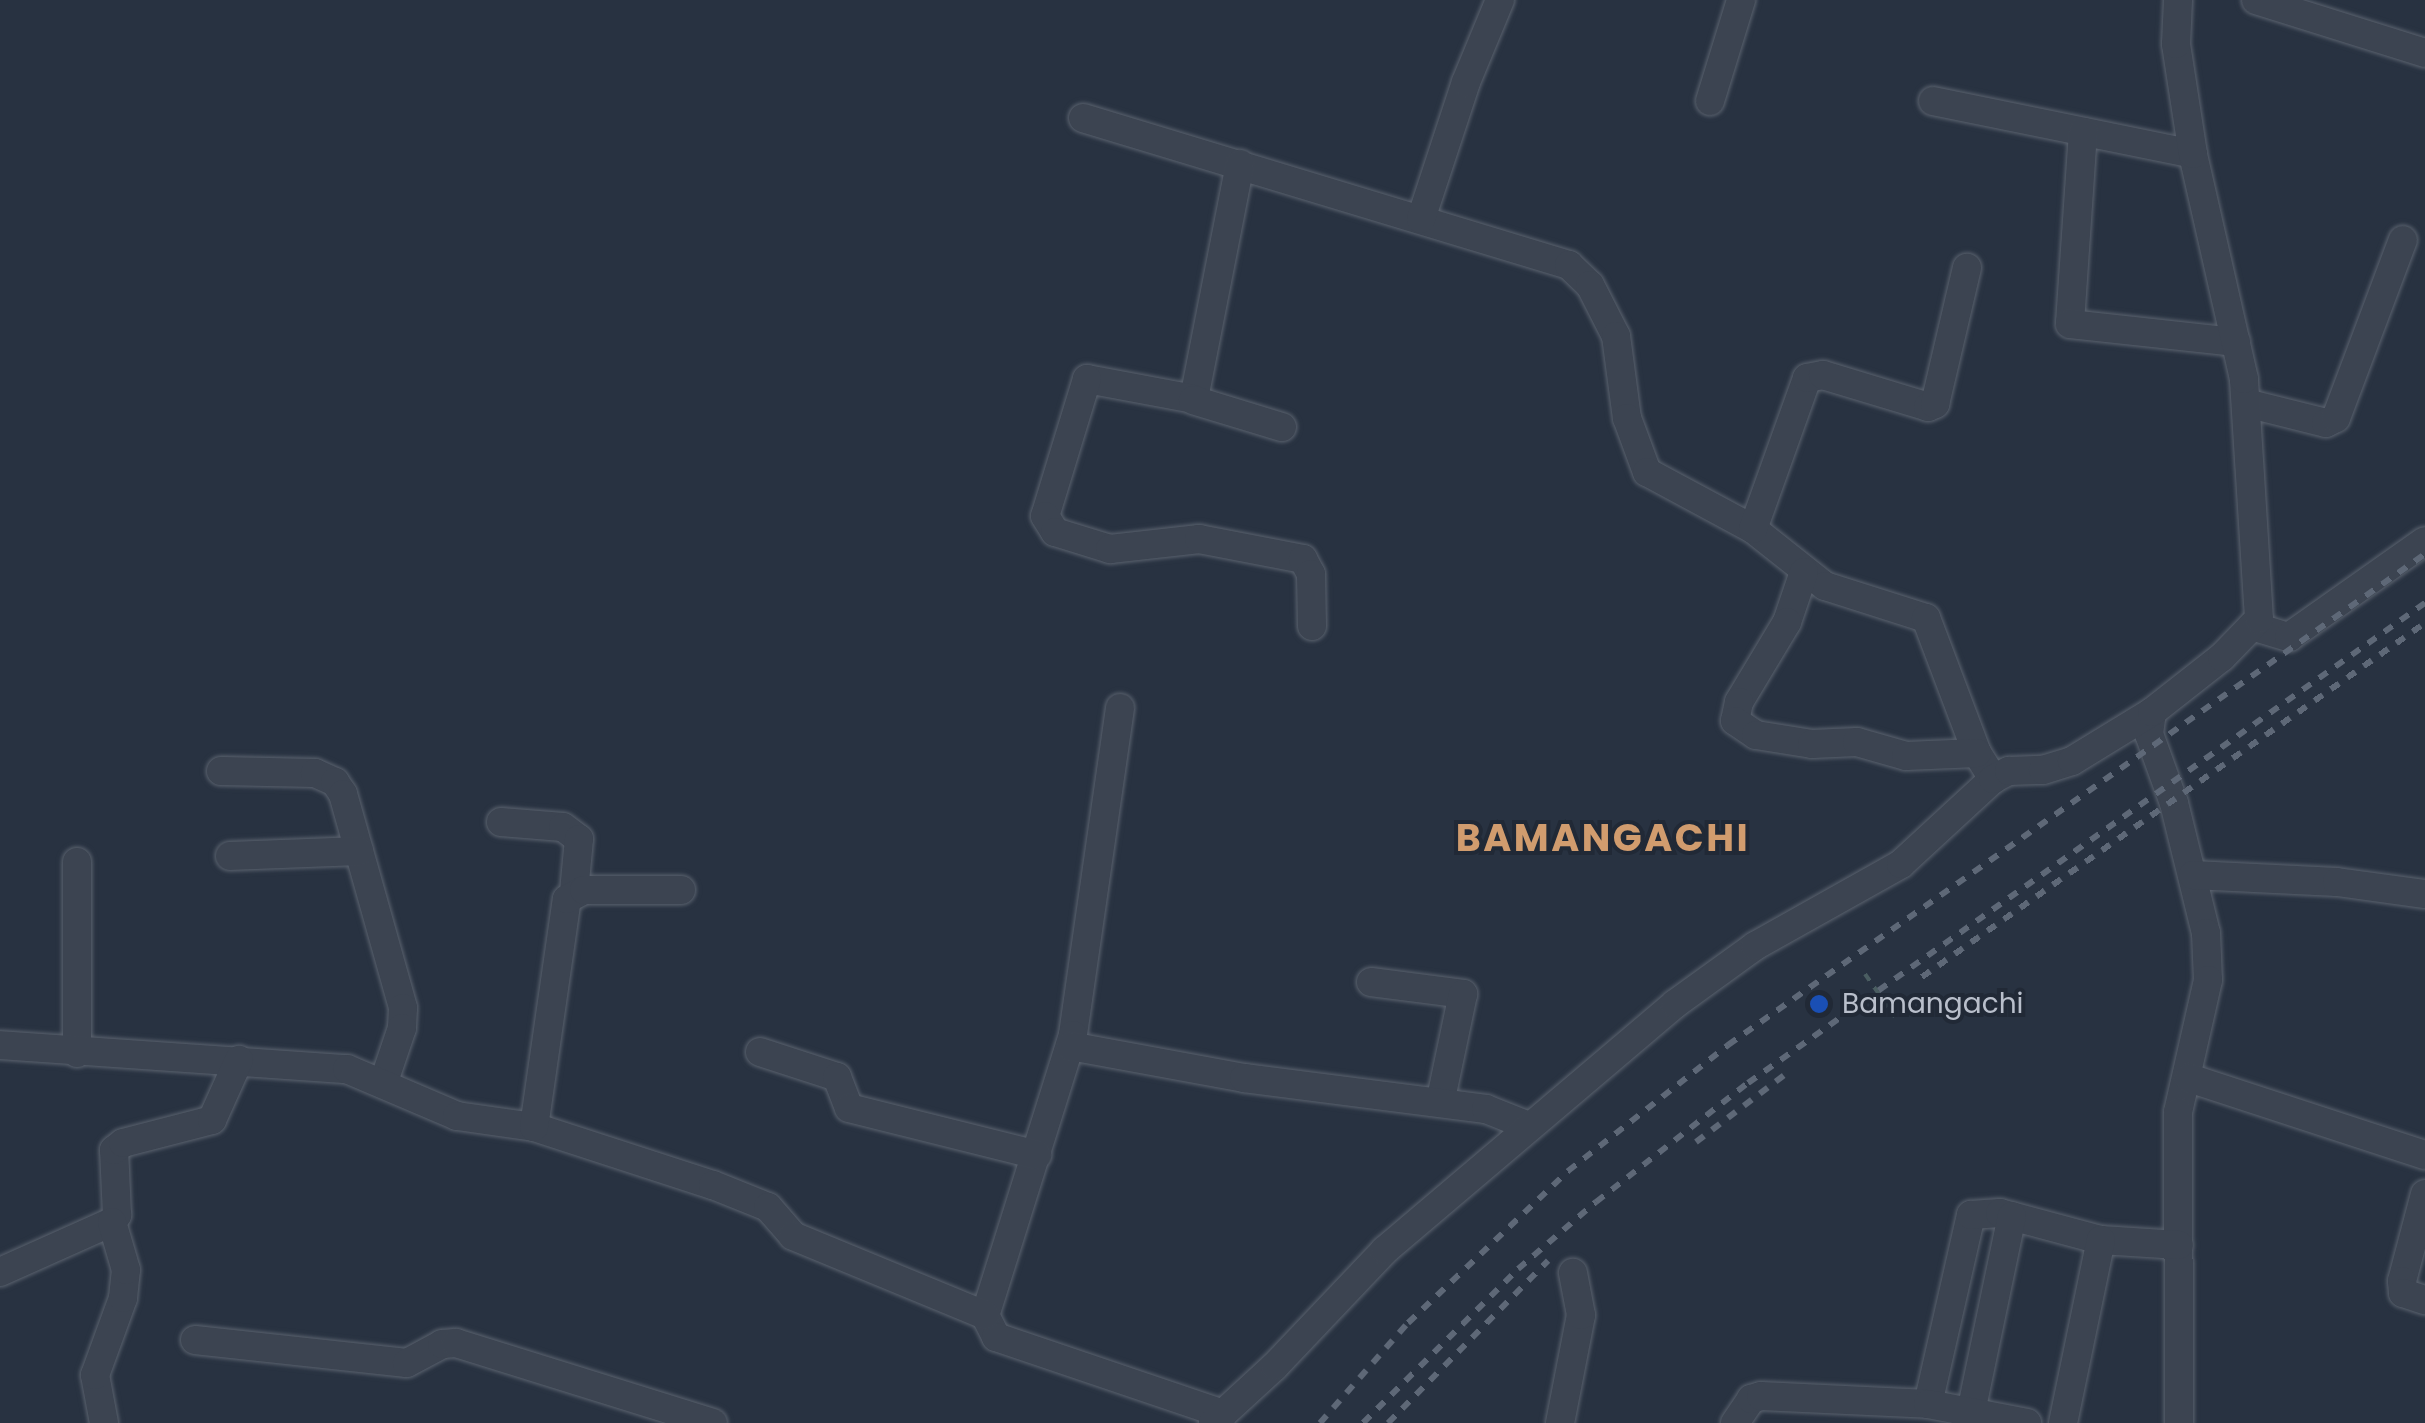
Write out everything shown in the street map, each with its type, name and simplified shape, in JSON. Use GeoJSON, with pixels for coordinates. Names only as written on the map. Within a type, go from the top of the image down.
{"type":"FeatureCollection","features":[{"type":"Feature","properties":{"kind":"street"},"geometry":{"type":"LineString","coordinates":[[1421,219],[1466,82],[1500,0]]}},
{"type":"Feature","properties":{"kind":"street"},"geometry":{"type":"LineString","coordinates":[[1710,101],[1740,0]]}},
{"type":"Feature","properties":{"kind":"street"},"geometry":{"type":"LineString","coordinates":[[1120,708],[1070,1046],[986,1315],[996,1337],[1218,1419],[1275,1366],[1385,1250],[1675,1004],[1756,946],[1901,864],[1994,779],[2009,771],[2044,770],[2072,760],[2152,712],[2222,658],[2259,619],[2246,403],[2194,154],[2176,44],[2178,0]]}},
{"type":"Feature","properties":{"kind":"street"},"geometry":{"type":"LineString","coordinates":[[2256,0],[2425,53]]}},
{"type":"Feature","properties":{"kind":"street"},"geometry":{"type":"LineString","coordinates":[[1933,101],[2194,154]]}},
{"type":"Feature","properties":{"kind":"street"},"geometry":{"type":"LineString","coordinates":[[1083,118],[1554,258],[1582,274],[1616,336],[1627,418],[1647,472],[1753,530],[1825,586],[1932,623],[1976,753],[1994,779]]}},
{"type":"Feature","properties":{"kind":"street"},"geometry":{"type":"LineString","coordinates":[[2083,132],[2070,324],[2236,342]]}},
{"type":"Feature","properties":{"kind":"street"},"geometry":{"type":"LineString","coordinates":[[1193,400],[1240,164]]}},
{"type":"Feature","properties":{"kind":"street"},"geometry":{"type":"LineString","coordinates":[[2246,403],[2326,423],[2336,418],[2403,240]]}},
{"type":"Feature","properties":{"kind":"street"},"geometry":{"type":"LineString","coordinates":[[1753,530],[1807,378],[1823,374],[1928,407],[1934,404],[1966,268]]}},
{"type":"Feature","properties":{"kind":"street"},"geometry":{"type":"LineString","coordinates":[[1282,426],[1193,400],[1087,379],[1054,476],[1045,516],[1055,532],[1110,549],[1199,539],[1294,556],[1302,560],[1311,574],[1312,626]]}},
{"type":"Feature","properties":{"kind":"street"},"geometry":{"type":"LineString","coordinates":[[2252,626],[2289,638],[2425,541]]}},
{"type":"Feature","properties":{"kind":"street"},"geometry":{"type":"LineString","coordinates":[[1804,572],[1787,622],[1739,702],[1734,721],[1756,735],[1812,744],[1857,742],[1906,756],[1976,753]]}},
{"type":"Feature","properties":{"kind":"street"},"geometry":{"type":"LineString","coordinates":[[2152,712],[2149,734],[2193,875],[2206,933],[2208,980],[2189,1078],[2178,1112],[2179,1423]]}},
{"type":"Feature","properties":{"kind":"street"},"geometry":{"type":"LineString","coordinates":[[220,771],[326,776],[342,794],[403,1008],[402,1028],[383,1084]]}},
{"type":"Feature","properties":{"kind":"street"},"geometry":{"type":"LineString","coordinates":[[501,822],[563,827],[579,838],[574,892],[568,899],[534,1127]]}},
{"type":"Feature","properties":{"kind":"street"},"geometry":{"type":"LineString","coordinates":[[230,856],[360,851]]}},
{"type":"Feature","properties":{"kind":"street"},"geometry":{"type":"LineString","coordinates":[[77,862],[77,1053]]}},
{"type":"Feature","properties":{"kind":"street"},"geometry":{"type":"LineString","coordinates":[[2193,875],[2337,882],[2425,894]]}},
{"type":"Feature","properties":{"kind":"street"},"geometry":{"type":"LineString","coordinates":[[574,892],[681,890]]}},
{"type":"Feature","properties":{"kind":"street"},"geometry":{"type":"LineString","coordinates":[[1371,982],[1463,994],[1440,1103]]}},
{"type":"Feature","properties":{"kind":"street"},"geometry":{"type":"LineString","coordinates":[[0,1045],[347,1070],[457,1116],[534,1127],[764,1205],[793,1236],[986,1315]]}},
{"type":"Feature","properties":{"kind":"street"},"geometry":{"type":"LineString","coordinates":[[1070,1046],[1244,1078],[1486,1109],[1529,1126]]}},
{"type":"Feature","properties":{"kind":"street"},"geometry":{"type":"LineString","coordinates":[[760,1052],[837,1077],[849,1108],[1037,1155]]}},
{"type":"Feature","properties":{"kind":"street"},"geometry":{"type":"LineString","coordinates":[[0,1272],[112,1222],[117,1215],[114,1150],[123,1143],[212,1120],[239,1060]]}},
{"type":"Feature","properties":{"kind":"street"},"geometry":{"type":"LineString","coordinates":[[2189,1078],[2425,1155]]}},
{"type":"Feature","properties":{"kind":"street"},"geometry":{"type":"LineString","coordinates":[[2425,1194],[2402,1281],[2404,1293],[2425,1300]]}},
{"type":"Feature","properties":{"kind":"street"},"geometry":{"type":"LineString","coordinates":[[1928,1404],[1966,1222],[1978,1211],[2101,1240],[2179,1245]]}},
{"type":"Feature","properties":{"kind":"street"},"geometry":{"type":"LineString","coordinates":[[1971,1412],[2012,1216]]}},
{"type":"Feature","properties":{"kind":"street"},"geometry":{"type":"LineString","coordinates":[[104,1423],[95,1375],[123,1298],[126,1270],[112,1222]]}},
{"type":"Feature","properties":{"kind":"street"},"geometry":{"type":"LineString","coordinates":[[2063,1423],[2101,1240]]}},
{"type":"Feature","properties":{"kind":"street"},"geometry":{"type":"LineString","coordinates":[[1560,1423],[1581,1315],[1573,1273]]}},
{"type":"Feature","properties":{"kind":"street"},"geometry":{"type":"LineString","coordinates":[[195,1340],[407,1363],[442,1344],[456,1343],[663,1415],[713,1423]]}},
{"type":"Feature","properties":{"kind":"street"},"geometry":{"type":"LineString","coordinates":[[1736,1423],[1751,1399],[1760,1396],[1928,1404],[2027,1423]]}},
{"type":"Feature","properties":{"kind":"path"},"geometry":{"type":"LineString","coordinates":[[1866,974],[1895,1017]]}},
{"type":"Feature","properties":{"kind":"railway"},"geometry":{"type":"LineString","coordinates":[[1320,1423],[1408,1323],[1568,1171],[1728,1045],[2425,554]]}},
{"type":"Feature","properties":{"kind":"railway"},"geometry":{"type":"LineString","coordinates":[[1363,1423],[1518,1269],[1596,1202],[1748,1083],[2425,603]]}},
{"type":"Feature","properties":{"kind":"railway"},"geometry":{"type":"LineString","coordinates":[[1922,977],[2425,623]]}},
{"type":"Feature","properties":{"kind":"railway"},"geometry":{"type":"LineString","coordinates":[[1696,1142],[1791,1070]]}},
{"type":"Feature","properties":{"kind":"railway"},"geometry":{"type":"LineString","coordinates":[[1388,1423],[1548,1261]]}},
{"type":"Feature","properties":{"kind":"place","name":"Bamangachi"},"geometry":{"type":"Point","coordinates":[1819,1004]}},
{"type":"Feature","properties":{"kind":"district","name":"BAMANGACHI"},"geometry":{"type":"Point","coordinates":[1603,838]}}]}
